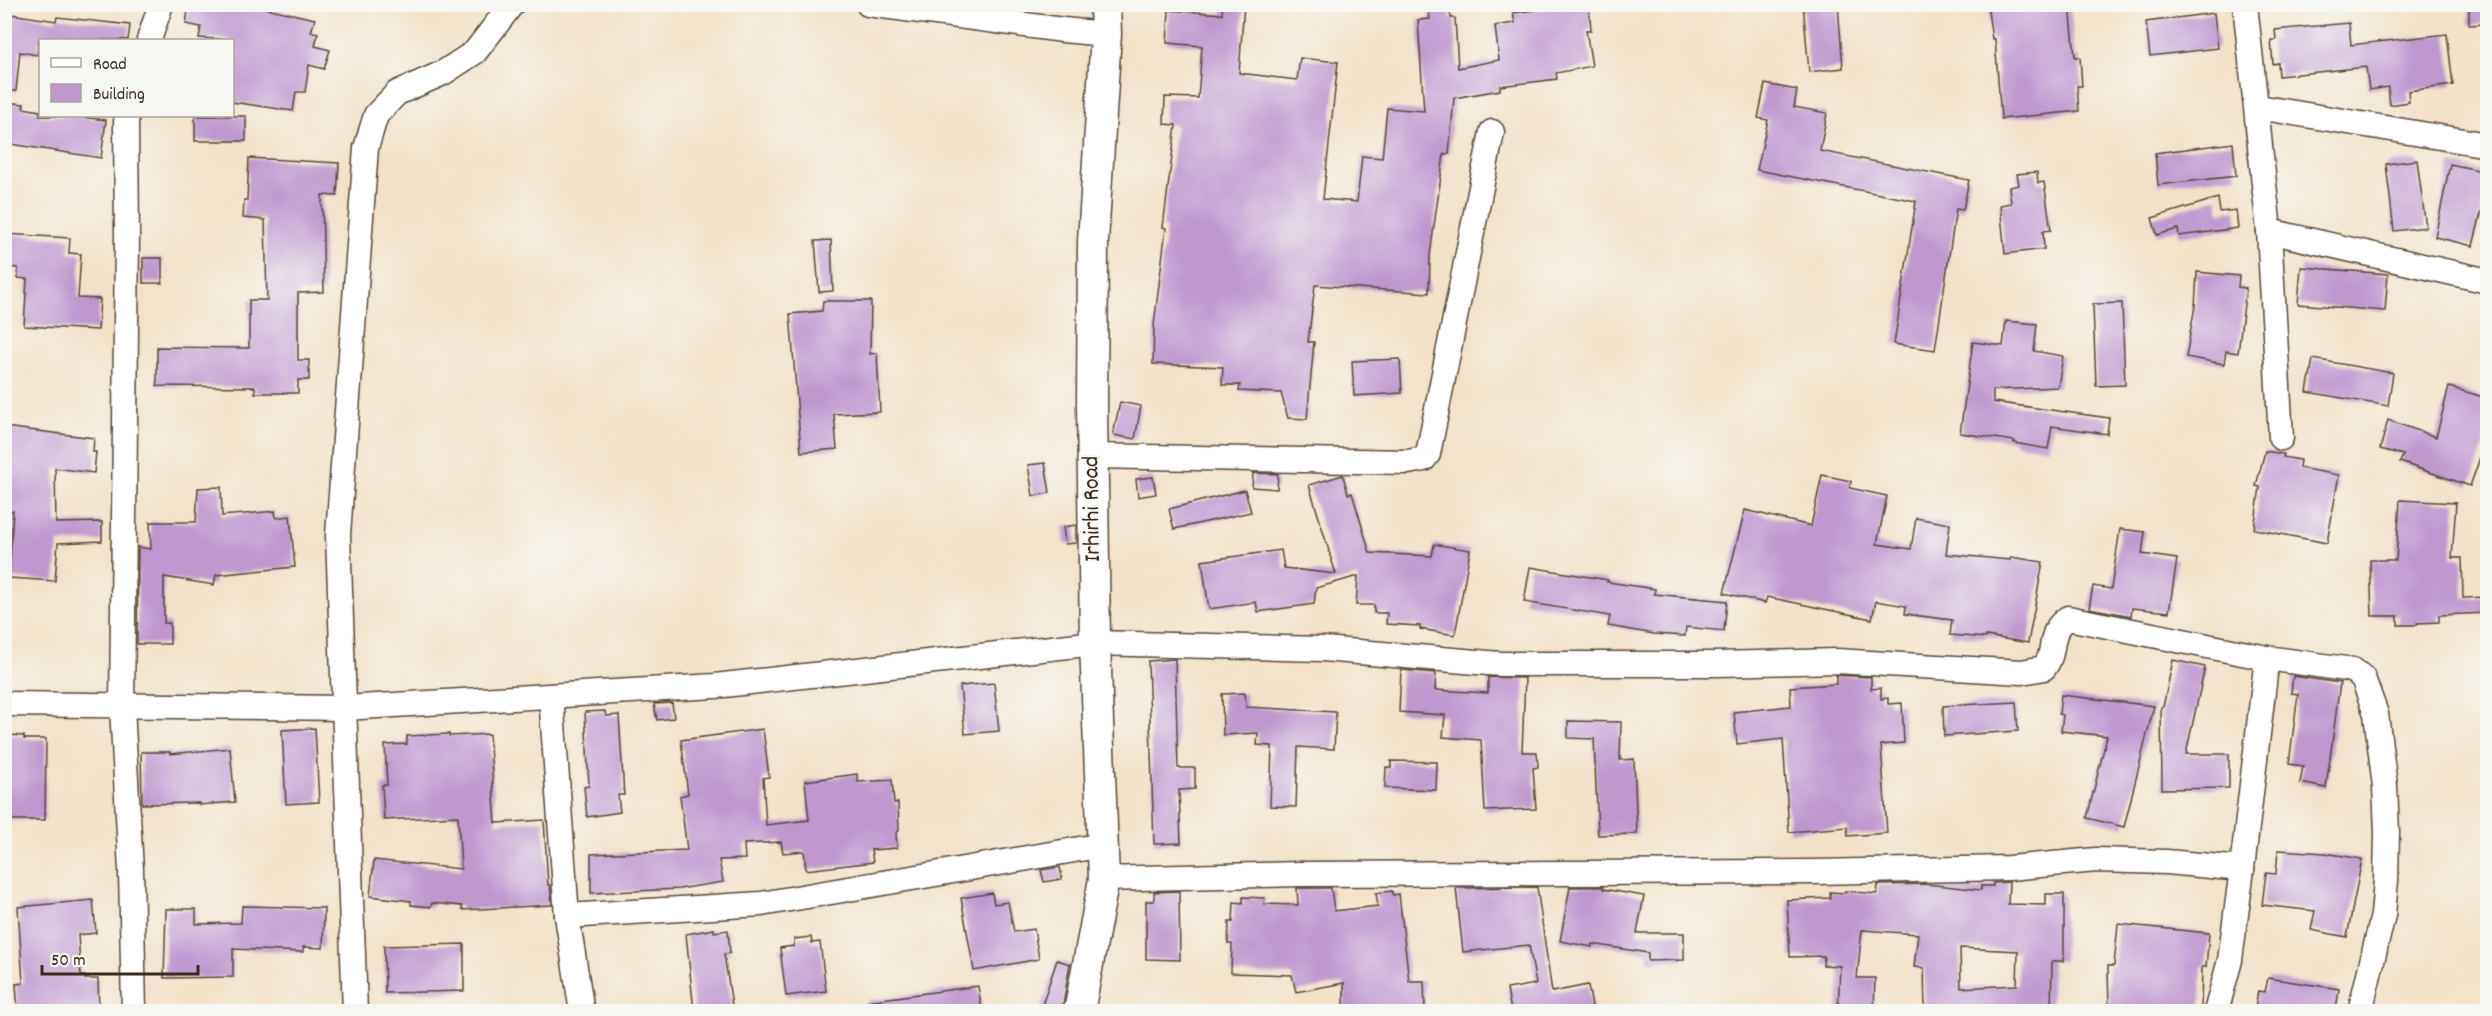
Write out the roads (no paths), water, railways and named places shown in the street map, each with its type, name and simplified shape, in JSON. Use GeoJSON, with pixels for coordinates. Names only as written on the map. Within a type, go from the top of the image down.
{"type":"FeatureCollection","features":[{"type":"Feature","properties":{"kind":"street"},"geometry":{"type":"LineString","coordinates":[[149,39],[160,4]]}},
{"type":"Feature","properties":{"kind":"street"},"geometry":{"type":"LineString","coordinates":[[355,1011],[338,535],[366,148],[376,115],[397,93],[443,73],[475,52],[512,4]]}},
{"type":"Feature","properties":{"kind":"street"},"geometry":{"type":"LineString","coordinates":[[868,4],[1063,30],[1106,19]]}},
{"type":"Feature","properties":{"kind":"street"},"geometry":{"type":"LineString","coordinates":[[2245,4],[2258,107],[2269,231],[2281,438]]}},
{"type":"Feature","properties":{"kind":"street","name":"Irhirhi Road"},"geometry":{"type":"LineString","coordinates":[[1079,1011],[1104,879],[1095,643],[1092,456],[1093,241],[1106,19]]}},
{"type":"Feature","properties":{"kind":"street"},"geometry":{"type":"LineString","coordinates":[[2258,107],[2487,145]]}},
{"type":"Feature","properties":{"kind":"street"},"geometry":{"type":"LineString","coordinates":[[128,117],[122,707],[134,1011]]}},
{"type":"Feature","properties":{"kind":"street"},"geometry":{"type":"LineString","coordinates":[[1092,456],[1408,462],[1424,459],[1431,442],[1492,132]]}},
{"type":"Feature","properties":{"kind":"street"},"geometry":{"type":"LineString","coordinates":[[2269,231],[2487,281]]}},
{"type":"Feature","properties":{"kind":"street"},"geometry":{"type":"LineString","coordinates":[[4,704],[343,708],[715,686],[1095,643],[1323,649],[1500,664],[1717,664],[1836,661],[2022,672],[2044,668],[2051,659],[2057,626],[2068,618],[2267,658],[2354,670],[2363,678],[2376,714],[2385,786],[2386,880],[2383,915],[2360,1011]]}},
{"type":"Feature","properties":{"kind":"street"},"geometry":{"type":"LineString","coordinates":[[2216,1011],[2230,960],[2267,658]]}},
{"type":"Feature","properties":{"kind":"street"},"geometry":{"type":"LineString","coordinates":[[551,696],[567,916],[582,1011]]}},
{"type":"Feature","properties":{"kind":"street"},"geometry":{"type":"LineString","coordinates":[[567,916],[761,904],[1103,845]]}},
{"type":"Feature","properties":{"kind":"street"},"geometry":{"type":"LineString","coordinates":[[1104,879],[1298,874],[1814,872],[2009,868],[2096,860],[2167,862],[2242,869]]}}]}
